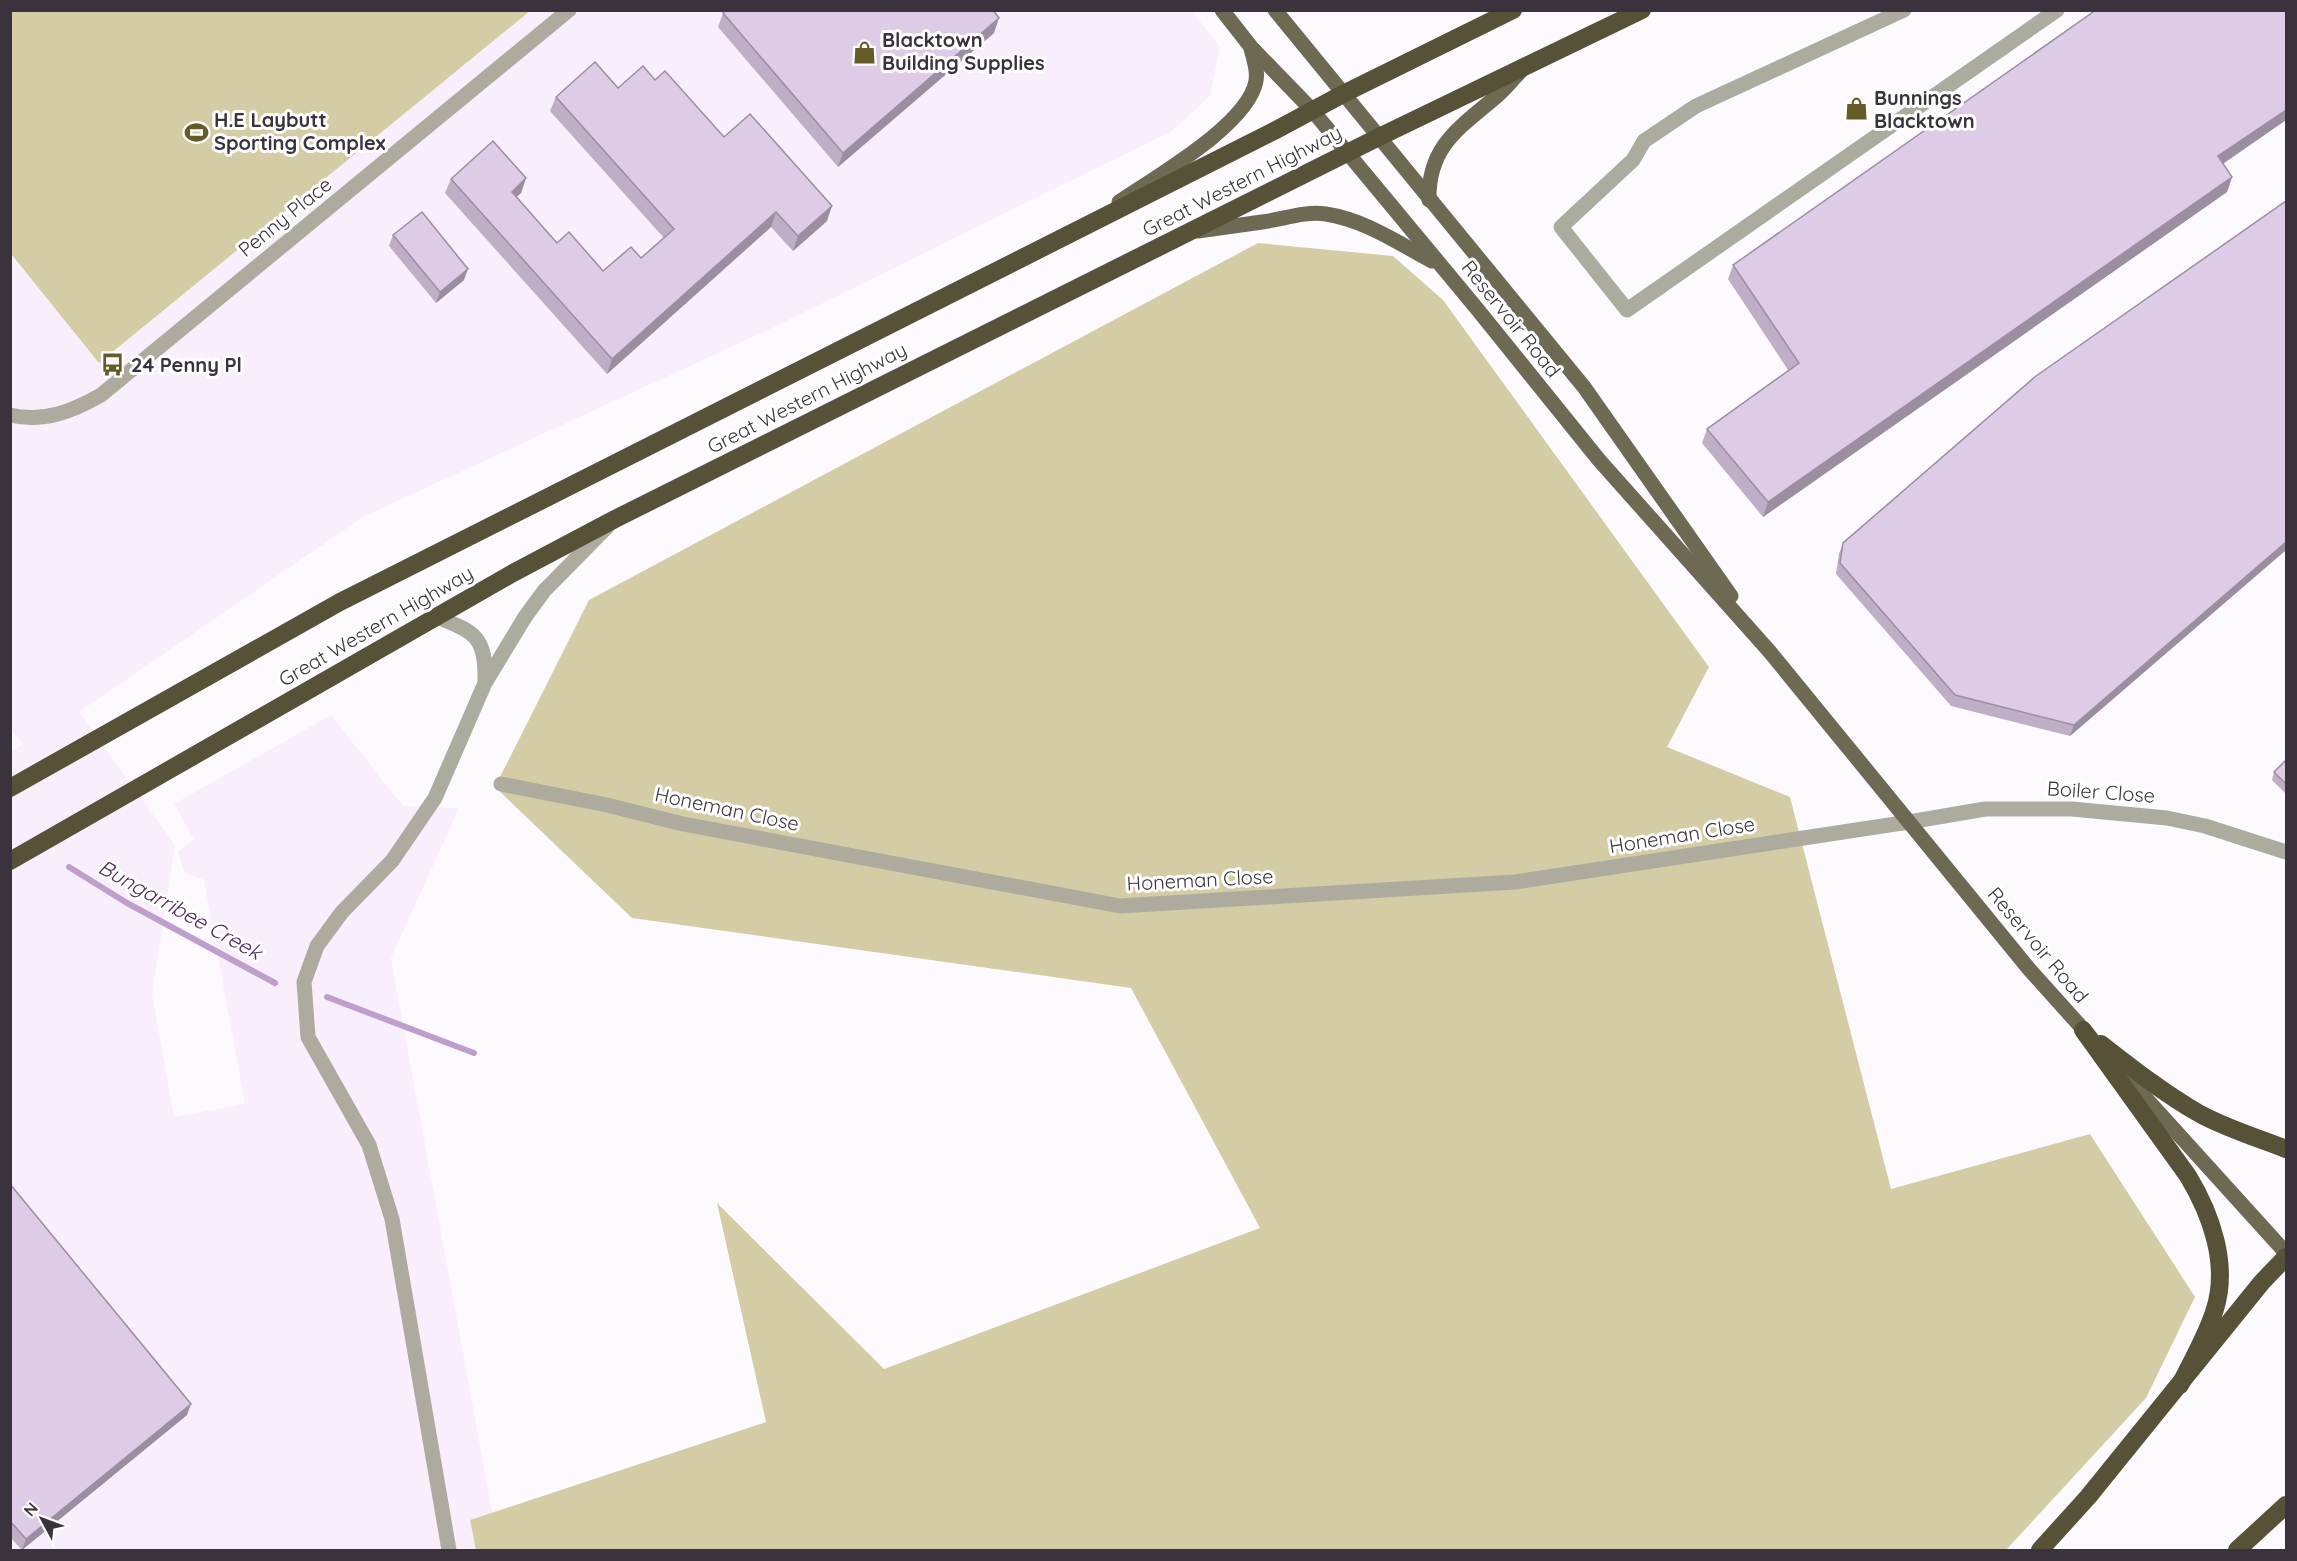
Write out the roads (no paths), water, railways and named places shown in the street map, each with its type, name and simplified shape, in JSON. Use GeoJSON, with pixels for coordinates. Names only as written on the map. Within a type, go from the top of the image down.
{"type":"FeatureCollection","features":[{"type":"Feature","properties":{"kind":"highway","name":"Great Western Highway"},"geometry":{"type":"LineString","coordinates":[[10,788],[340,602],[1513,10]]}},
{"type":"Feature","properties":{"kind":"highway","name":"Great Western Highway"},"geometry":{"type":"LineString","coordinates":[[10,861],[513,573],[615,519],[1378,137],[1642,10]]}},
{"type":"Feature","properties":{"kind":"highway"},"geometry":{"type":"LineString","coordinates":[[2083,1030],[2149,1080],[2201,1114],[2244,1134],[2286,1149]]}},
{"type":"Feature","properties":{"kind":"highway"},"geometry":{"type":"LineString","coordinates":[[2083,1030],[2188,1176],[2203,1200],[2212,1226],[2217,1249],[2219,1278],[2216,1307],[2206,1333],[2180,1385]]}},
{"type":"Feature","properties":{"kind":"highway"},"geometry":{"type":"LineString","coordinates":[[2040,1551],[2088,1497],[2286,1255]]}},
{"type":"Feature","properties":{"kind":"highway"},"geometry":{"type":"LineString","coordinates":[[2237,1551],[2286,1505]]}},
{"type":"Feature","properties":{"kind":"main road","name":"Reservoir Road"},"geometry":{"type":"LineString","coordinates":[[1222,10],[1251,47],[1312,110],[1599,460],[1770,652],[2029,969],[2286,1255]]}},
{"type":"Feature","properties":{"kind":"main road","name":"Reservoir Road"},"geometry":{"type":"LineString","coordinates":[[1275,10],[1584,387],[1770,652]]}},
{"type":"Feature","properties":{"kind":"main road"},"geometry":{"type":"LineString","coordinates":[[1082,228],[1214,137],[1240,113],[1250,98],[1256,81],[1251,47]]}},
{"type":"Feature","properties":{"kind":"main road"},"geometry":{"type":"LineString","coordinates":[[1429,200],[1432,168],[1448,139],[1500,94],[1525,67]]}},
{"type":"Feature","properties":{"kind":"main road"},"geometry":{"type":"LineString","coordinates":[[1191,232],[1264,222],[1298,214],[1327,214],[1380,231],[1440,265]]}},
{"type":"Feature","properties":{"kind":"street","name":"Penny Place"},"geometry":{"type":"LineString","coordinates":[[10,415],[31,418],[69,412],[101,395],[569,10]]}},
{"type":"Feature","properties":{"kind":"street"},"geometry":{"type":"LineString","coordinates":[[1904,10],[1696,106],[1644,141],[1633,159],[1561,227],[1627,310],[2057,10]]}},
{"type":"Feature","properties":{"kind":"street"},"geometry":{"type":"LineString","coordinates":[[449,1551],[392,1219],[369,1145],[308,1036],[304,982],[317,946],[342,912],[392,861],[435,798],[485,683],[543,591],[615,519]]}},
{"type":"Feature","properties":{"kind":"street"},"geometry":{"type":"LineString","coordinates":[[437,617],[464,628],[478,639],[486,657],[485,683]]}},
{"type":"Feature","properties":{"kind":"street","name":"Honeman Close"},"geometry":{"type":"LineString","coordinates":[[501,784],[607,805],[683,824],[1120,906],[1515,882],[1909,822]]}},
{"type":"Feature","properties":{"kind":"street","name":"Boiler Close"},"geometry":{"type":"LineString","coordinates":[[1909,822],[1985,809],[2015,807],[2125,812],[2205,826],[2286,852]]}},
{"type":"Feature","properties":{"kind":"waterway","name":"Bungarribee Creek"},"geometry":{"type":"LineString","coordinates":[[69,867],[127,903],[275,983]]}},
{"type":"Feature","properties":{"kind":"waterway","name":"Bungarribee Creek"},"geometry":{"type":"LineString","coordinates":[[327,997],[474,1053]]}},
{"type":"Feature","properties":{"kind":"place","name":"Blacktown Building Supplies"},"geometry":{"type":"Point","coordinates":[864,52]}},
{"type":"Feature","properties":{"kind":"place","name":"Bunnings Blacktown"},"geometry":{"type":"Point","coordinates":[1856,109]}},
{"type":"Feature","properties":{"kind":"place","name":"H.E Laybutt Sporting Complex"},"geometry":{"type":"Point","coordinates":[196,132]}},
{"type":"Feature","properties":{"kind":"place","name":"24 Penny Pl"},"geometry":{"type":"Point","coordinates":[113,365]}}]}
